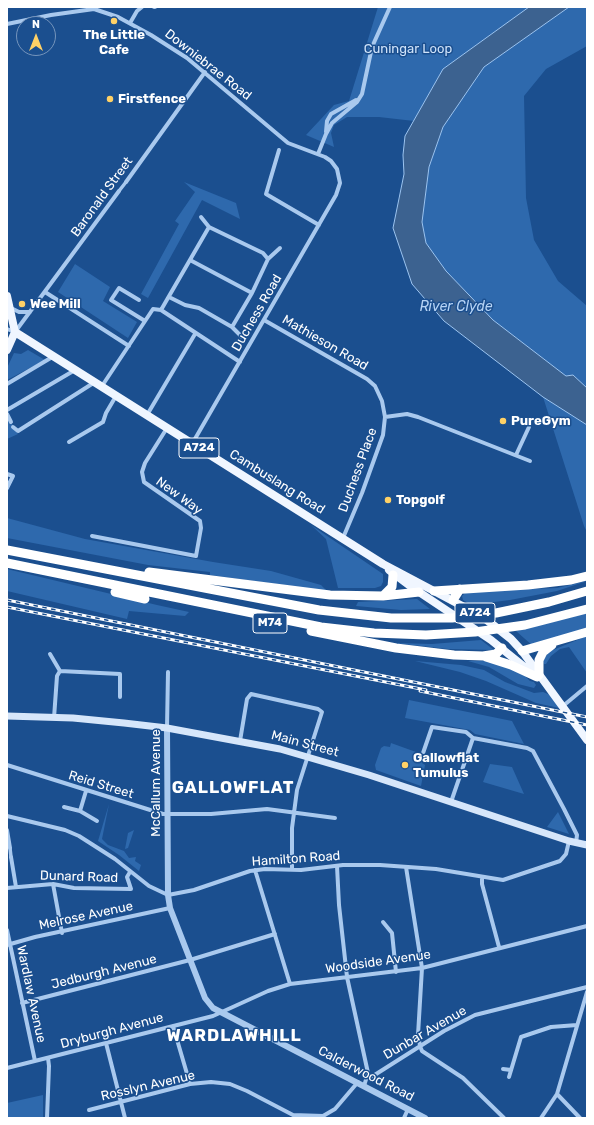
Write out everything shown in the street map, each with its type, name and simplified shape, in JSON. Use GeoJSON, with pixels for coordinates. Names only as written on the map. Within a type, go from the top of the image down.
{"type":"FeatureCollection","features":[{"type":"Feature","properties":{"kind":"highway","name":"M74"},"geometry":{"type":"LineString","coordinates":[[7,550],[341,614],[392,618],[474,616],[521,608],[570,597],[587,591]]}},
{"type":"Feature","properties":{"kind":"highway","name":"M74"},"geometry":{"type":"LineString","coordinates":[[7,563],[321,627],[374,633],[426,635],[475,632],[524,625],[587,609]]}},
{"type":"Feature","properties":{"kind":"highway","name":"M74"},"geometry":{"type":"LineString","coordinates":[[74,564],[330,595],[383,596],[418,592]]}},
{"type":"Feature","properties":{"kind":"highway","name":"M74"},"geometry":{"type":"LineString","coordinates":[[39,570],[127,595],[396,648],[439,654],[484,656],[496,654],[503,649]]}},
{"type":"Feature","properties":{"kind":"highway"},"geometry":{"type":"LineString","coordinates":[[383,596],[392,587],[394,575]]}},
{"type":"Feature","properties":{"kind":"highway"},"geometry":{"type":"LineString","coordinates":[[434,591],[528,586],[571,580],[587,576]]}},
{"type":"Feature","properties":{"kind":"highway"},"geometry":{"type":"LineString","coordinates":[[452,600],[460,589]]}},
{"type":"Feature","properties":{"kind":"highway"},"geometry":{"type":"LineString","coordinates":[[522,651],[587,632]]}},
{"type":"Feature","properties":{"kind":"highway"},"geometry":{"type":"LineString","coordinates":[[538,676],[538,667],[543,652],[557,642]]}},
{"type":"Feature","properties":{"kind":"highway","name":"M74"},"geometry":{"type":"LineString","coordinates":[[484,656],[538,676]]}},
{"type":"Feature","properties":{"kind":"main road"},"geometry":{"type":"LineString","coordinates":[[7,296],[15,332],[7,350]]}},
{"type":"Feature","properties":{"kind":"main road","name":"Cambuslang Road"},"geometry":{"type":"LineString","coordinates":[[15,332],[383,564],[452,600],[496,627],[522,651],[538,676],[587,740]]}},
{"type":"Feature","properties":{"kind":"main road","name":"Cambuslang Road"},"geometry":{"type":"LineString","coordinates":[[383,564],[394,575],[503,649],[538,676]]}},
{"type":"Feature","properties":{"kind":"main road"},"geometry":{"type":"LineString","coordinates":[[418,592],[434,591]]}},
{"type":"Feature","properties":{"kind":"main road"},"geometry":{"type":"LineString","coordinates":[[452,600],[452,607],[458,618]]}},
{"type":"Feature","properties":{"kind":"main road"},"geometry":{"type":"LineString","coordinates":[[496,627],[501,638],[503,649],[522,651]]}},
{"type":"Feature","properties":{"kind":"main road","name":"Main Street"},"geometry":{"type":"LineString","coordinates":[[7,716],[103,721],[167,728],[240,741],[309,756],[569,841],[587,844]]}},
{"type":"Feature","properties":{"kind":"street"},"geometry":{"type":"LineString","coordinates":[[130,23],[135,14],[142,7]]}},
{"type":"Feature","properties":{"kind":"street"},"geometry":{"type":"LineString","coordinates":[[318,154],[326,134],[336,119],[360,98],[364,91],[372,47],[390,7]]}},
{"type":"Feature","properties":{"kind":"street","name":"Downiebrae Road"},"geometry":{"type":"LineString","coordinates":[[7,24],[97,8],[130,23],[171,47],[205,72],[288,143],[298,148],[318,154],[331,161],[337,169],[340,179],[337,191]]}},
{"type":"Feature","properties":{"kind":"street","name":"Baronald Street"},"geometry":{"type":"LineString","coordinates":[[15,332],[205,72]]}},
{"type":"Feature","properties":{"kind":"street"},"geometry":{"type":"LineString","coordinates":[[279,150],[266,194],[319,224]]}},
{"type":"Feature","properties":{"kind":"street","name":"Duchess Road"},"geometry":{"type":"LineString","coordinates":[[192,444],[337,191]]}},
{"type":"Feature","properties":{"kind":"street"},"geometry":{"type":"LineString","coordinates":[[201,217],[209,227],[263,253],[268,259]]}},
{"type":"Feature","properties":{"kind":"street"},"geometry":{"type":"LineString","coordinates":[[161,310],[209,227]]}},
{"type":"Feature","properties":{"kind":"street"},"geometry":{"type":"LineString","coordinates":[[232,327],[252,293],[268,259],[280,248]]}},
{"type":"Feature","properties":{"kind":"street"},"geometry":{"type":"LineString","coordinates":[[190,260],[252,293]]}},
{"type":"Feature","properties":{"kind":"street"},"geometry":{"type":"LineString","coordinates":[[139,300],[119,288],[111,300],[145,321]]}},
{"type":"Feature","properties":{"kind":"street"},"geometry":{"type":"LineString","coordinates":[[45,292],[129,346]]}},
{"type":"Feature","properties":{"kind":"street"},"geometry":{"type":"LineString","coordinates":[[169,297],[184,304],[199,308],[232,327],[242,337]]}},
{"type":"Feature","properties":{"kind":"street"},"geometry":{"type":"LineString","coordinates":[[9,306],[16,312],[30,312]]}},
{"type":"Feature","properties":{"kind":"street"},"geometry":{"type":"LineString","coordinates":[[13,427],[18,431],[99,384],[129,346],[153,309],[161,310],[195,334],[240,362]]}},
{"type":"Feature","properties":{"kind":"street","name":"Mathieson Road"},"geometry":{"type":"LineString","coordinates":[[264,320],[367,379],[375,386]]}},
{"type":"Feature","properties":{"kind":"street"},"geometry":{"type":"LineString","coordinates":[[7,329],[15,332]]}},
{"type":"Feature","properties":{"kind":"street"},"geometry":{"type":"LineString","coordinates":[[147,415],[195,334]]}},
{"type":"Feature","properties":{"kind":"street"},"geometry":{"type":"LineString","coordinates":[[7,384],[54,356]]}},
{"type":"Feature","properties":{"kind":"street"},"geometry":{"type":"LineString","coordinates":[[7,410],[76,370]]}},
{"type":"Feature","properties":{"kind":"street","name":"Duchess Place"},"geometry":{"type":"LineString","coordinates":[[343,538],[376,458],[383,435],[385,417],[382,401],[375,386]]}},
{"type":"Feature","properties":{"kind":"street"},"geometry":{"type":"LineString","coordinates":[[69,442],[103,422],[106,413],[116,395]]}},
{"type":"Feature","properties":{"kind":"street"},"geometry":{"type":"LineString","coordinates":[[7,414],[11,422]]}},
{"type":"Feature","properties":{"kind":"street"},"geometry":{"type":"LineString","coordinates":[[385,417],[407,414],[418,417],[530,461]]}},
{"type":"Feature","properties":{"kind":"street","name":"New Way"},"geometry":{"type":"LineString","coordinates":[[92,536],[196,556],[201,528],[200,521],[144,482],[142,472],[145,463],[167,427]]}},
{"type":"Feature","properties":{"kind":"street"},"geometry":{"type":"LineString","coordinates":[[516,455],[529,428]]}},
{"type":"Feature","properties":{"kind":"street"},"geometry":{"type":"LineString","coordinates":[[7,474],[13,476],[7,488]]}},
{"type":"Feature","properties":{"kind":"street"},"geometry":{"type":"LineString","coordinates":[[50,654],[60,671]]}},
{"type":"Feature","properties":{"kind":"street"},"geometry":{"type":"LineString","coordinates":[[60,671],[120,674],[120,697]]}},
{"type":"Feature","properties":{"kind":"street"},"geometry":{"type":"LineString","coordinates":[[54,718],[57,676],[60,671]]}},
{"type":"Feature","properties":{"kind":"street","name":"McCallum Avenue"},"geometry":{"type":"LineString","coordinates":[[168,672],[168,895]]}},
{"type":"Feature","properties":{"kind":"street"},"geometry":{"type":"LineString","coordinates":[[562,707],[587,686]]}},
{"type":"Feature","properties":{"kind":"street"},"geometry":{"type":"LineString","coordinates":[[240,741],[247,699],[251,694],[322,711],[322,716],[300,782],[294,812],[292,869]]}},
{"type":"Feature","properties":{"kind":"street"},"geometry":{"type":"LineString","coordinates":[[422,756],[432,726],[466,732],[473,738],[527,748],[533,751],[577,835],[576,842]]}},
{"type":"Feature","properties":{"kind":"street"},"geometry":{"type":"LineString","coordinates":[[451,802],[473,738]]}},
{"type":"Feature","properties":{"kind":"street","name":"Reid Street"},"geometry":{"type":"LineString","coordinates":[[7,765],[86,791],[167,814],[210,814],[267,809],[335,818]]}},
{"type":"Feature","properties":{"kind":"street"},"geometry":{"type":"LineString","coordinates":[[80,811],[86,791]]}},
{"type":"Feature","properties":{"kind":"street"},"geometry":{"type":"LineString","coordinates":[[64,807],[80,811],[97,821]]}},
{"type":"Feature","properties":{"kind":"street"},"geometry":{"type":"LineString","coordinates":[[7,816],[65,830],[78,836],[95,845],[157,891],[168,895]]}},
{"type":"Feature","properties":{"kind":"street"},"geometry":{"type":"LineString","coordinates":[[7,830],[16,886]]}},
{"type":"Feature","properties":{"kind":"street","name":"Hamilton Road"},"geometry":{"type":"LineString","coordinates":[[168,895],[194,890],[255,870],[301,870],[337,866],[380,865],[446,870],[482,878],[507,879],[560,861],[566,854],[569,841]]}},
{"type":"Feature","properties":{"kind":"street"},"geometry":{"type":"LineString","coordinates":[[337,866],[339,905],[347,977],[368,1077],[364,1086]]}},
{"type":"Feature","properties":{"kind":"street"},"geometry":{"type":"LineString","coordinates":[[406,867],[422,968],[418,1035],[420,1046],[422,1051],[463,1078],[504,1118]]}},
{"type":"Feature","properties":{"kind":"street"},"geometry":{"type":"LineString","coordinates":[[255,870],[290,984]]}},
{"type":"Feature","properties":{"kind":"street","name":"Dunard Road"},"geometry":{"type":"LineString","coordinates":[[7,888],[16,886],[53,884],[74,888],[131,889],[127,877],[130,872]]}},
{"type":"Feature","properties":{"kind":"street"},"geometry":{"type":"LineString","coordinates":[[482,878],[482,884],[499,947]]}},
{"type":"Feature","properties":{"kind":"street"},"geometry":{"type":"LineString","coordinates":[[53,884],[62,933]]}},
{"type":"Feature","properties":{"kind":"street","name":"Calderwood Road"},"geometry":{"type":"LineString","coordinates":[[168,895],[170,908],[205,998],[213,1008],[425,1118]]}},
{"type":"Feature","properties":{"kind":"street","name":"Melrose Avenue"},"geometry":{"type":"LineString","coordinates":[[8,945],[35,937],[62,933],[170,908]]}},
{"type":"Feature","properties":{"kind":"street"},"geometry":{"type":"LineString","coordinates":[[384,922],[392,933],[396,972]]}},
{"type":"Feature","properties":{"kind":"street","name":"Woodside Avenue"},"geometry":{"type":"LineString","coordinates":[[222,1012],[229,1007],[268,991],[290,984],[422,968],[499,947],[511,946],[587,926]]}},
{"type":"Feature","properties":{"kind":"street","name":"Wardlaw Avenue"},"geometry":{"type":"LineString","coordinates":[[7,930],[8,945],[36,1061]]}},
{"type":"Feature","properties":{"kind":"street","name":"Jedburgh Avenue"},"geometry":{"type":"LineString","coordinates":[[22,1003],[190,960],[275,934]]}},
{"type":"Feature","properties":{"kind":"street","name":"Dunbar Avenue"},"geometry":{"type":"LineString","coordinates":[[368,1077],[373,1076],[444,1031],[475,1015],[587,987]]}},
{"type":"Feature","properties":{"kind":"street"},"geometry":{"type":"LineString","coordinates":[[541,1118],[557,1094],[587,992]]}},
{"type":"Feature","properties":{"kind":"street","name":"Dryburgh Avenue"},"geometry":{"type":"LineString","coordinates":[[7,1068],[222,1012]]}},
{"type":"Feature","properties":{"kind":"street"},"geometry":{"type":"LineString","coordinates":[[508,1078],[521,1037],[551,1027],[577,1025]]}},
{"type":"Feature","properties":{"kind":"street"},"geometry":{"type":"LineString","coordinates":[[173,1026],[190,1084]]}},
{"type":"Feature","properties":{"kind":"street"},"geometry":{"type":"LineString","coordinates":[[106,1043],[125,1118]]}},
{"type":"Feature","properties":{"kind":"street"},"geometry":{"type":"LineString","coordinates":[[47,1118],[48,1058]]}},
{"type":"Feature","properties":{"kind":"street"},"geometry":{"type":"LineString","coordinates":[[503,1068],[511,1070]]}},
{"type":"Feature","properties":{"kind":"street","name":"Rosslyn Avenue"},"geometry":{"type":"LineString","coordinates":[[89,1110],[190,1084],[211,1082],[230,1084],[247,1091],[293,1115],[308,1117],[322,1116],[335,1109],[358,1082]]}},
{"type":"Feature","properties":{"kind":"street"},"geometry":{"type":"LineString","coordinates":[[557,1094],[580,1118]]}},
{"type":"Feature","properties":{"kind":"street"},"geometry":{"type":"LineString","coordinates":[[404,1118],[408,1109]]}},
{"type":"Feature","properties":{"kind":"green space","name":"Cuningar Loop"},"geometry":{"type":"Polygon","coordinates":[[[378,7],[529,7],[443,69],[414,121],[379,117],[347,117],[334,125],[331,133],[334,147],[306,135],[334,105],[349,101],[378,7]]]}},
{"type":"Feature","properties":{"kind":"green space"},"geometry":{"type":"Polygon","coordinates":[[[569,7],[587,7],[587,46],[546,69],[524,96],[526,198],[534,240],[558,281],[587,306],[587,388],[573,375],[566,376],[493,320],[446,271],[426,243],[422,222],[429,167],[443,127],[484,67],[569,7]]]}},
{"type":"Feature","properties":{"kind":"green space"},"geometry":{"type":"Polygon","coordinates":[[[184,182],[236,203],[240,219],[202,200],[148,298],[141,294],[179,224],[175,221],[195,192],[184,182]]]}},
{"type":"Feature","properties":{"kind":"green space"},"geometry":{"type":"Polygon","coordinates":[[[75,264],[110,287],[103,301],[137,322],[128,338],[58,292],[75,264]]]}},
{"type":"Feature","properties":{"kind":"green space"},"geometry":{"type":"Polygon","coordinates":[[[28,350],[45,360],[7,380],[7,368],[14,353],[21,354],[28,350]]]}},
{"type":"Feature","properties":{"kind":"green space"},"geometry":{"type":"Polygon","coordinates":[[[543,397],[587,425],[587,532],[584,526],[543,397]]]}},
{"type":"Feature","properties":{"kind":"green space"},"geometry":{"type":"Polygon","coordinates":[[[7,415],[18,434],[7,439],[7,415]]]}},
{"type":"Feature","properties":{"kind":"green space"},"geometry":{"type":"Polygon","coordinates":[[[7,518],[85,539],[271,571],[321,585],[327,591],[210,575],[210,572],[148,565],[7,538],[7,518]]]}},
{"type":"Feature","properties":{"kind":"green space"},"geometry":{"type":"Polygon","coordinates":[[[311,525],[383,574],[383,582],[381,586],[375,588],[338,588],[326,539],[311,525]]]}},
{"type":"Feature","properties":{"kind":"green space"},"geometry":{"type":"Polygon","coordinates":[[[7,569],[189,612],[185,616],[129,611],[127,619],[7,591],[7,569]]]}},
{"type":"Feature","properties":{"kind":"green space"},"geometry":{"type":"Polygon","coordinates":[[[587,581],[557,591],[510,600],[471,605],[463,600],[462,596],[465,593],[475,591],[557,588],[587,581]]]}},
{"type":"Feature","properties":{"kind":"green space"},"geometry":{"type":"Polygon","coordinates":[[[417,599],[430,609],[401,610],[356,606],[358,602],[417,599]]]}},
{"type":"Feature","properties":{"kind":"green space"},"geometry":{"type":"Polygon","coordinates":[[[587,613],[587,628],[533,646],[516,631],[587,613]]]}},
{"type":"Feature","properties":{"kind":"green space"},"geometry":{"type":"Polygon","coordinates":[[[587,636],[587,673],[569,647],[560,649],[551,656],[546,664],[544,664],[543,661],[548,652],[587,636]]]}},
{"type":"Feature","properties":{"kind":"green space"},"geometry":{"type":"Polygon","coordinates":[[[481,640],[494,650],[448,649],[394,643],[432,644],[481,640]]]}},
{"type":"Feature","properties":{"kind":"green space"},"geometry":{"type":"Polygon","coordinates":[[[415,661],[461,665],[484,670],[505,682],[534,693],[543,692],[553,696],[559,708],[536,703],[486,681],[460,672],[415,661]]]}},
{"type":"Feature","properties":{"kind":"green space"},"geometry":{"type":"Polygon","coordinates":[[[468,661],[490,661],[521,672],[536,685],[534,688],[518,684],[489,667],[468,661]]]}},
{"type":"Feature","properties":{"kind":"green space"},"geometry":{"type":"Polygon","coordinates":[[[409,700],[512,721],[524,744],[475,734],[470,730],[405,718],[409,700]]]}},
{"type":"Feature","properties":{"kind":"green space"},"geometry":{"type":"Polygon","coordinates":[[[391,743],[416,752],[416,757],[423,759],[422,763],[425,765],[421,786],[376,770],[375,765],[381,748],[384,746],[390,747],[391,743]]]}},
{"type":"Feature","properties":{"kind":"green space"},"geometry":{"type":"Polygon","coordinates":[[[490,764],[512,767],[524,794],[483,782],[490,764]]]}},
{"type":"Feature","properties":{"kind":"green space"},"geometry":{"type":"Polygon","coordinates":[[[109,804],[102,839],[108,845],[124,851],[129,858],[136,857],[135,861],[141,865],[139,871],[98,841],[109,804]]]}},
{"type":"Feature","properties":{"kind":"green space"},"geometry":{"type":"Polygon","coordinates":[[[558,812],[569,834],[547,827],[558,812]]]}},
{"type":"Feature","properties":{"kind":"green space"},"geometry":{"type":"Polygon","coordinates":[[[134,830],[128,848],[125,849],[128,833],[134,830]]]}},
{"type":"Feature","properties":{"kind":"green space"},"geometry":{"type":"Polygon","coordinates":[[[43,1095],[43,1118],[7,1118],[7,1103],[43,1095]]]}},
{"type":"Feature","properties":{"kind":"water","name":"River Clyde"},"geometry":{"type":"Polygon","coordinates":[[[529,7],[569,7],[484,67],[443,127],[429,167],[422,222],[426,243],[446,271],[493,320],[566,376],[573,375],[587,388],[587,425],[543,397],[444,321],[412,284],[393,228],[404,174],[403,155],[405,136],[443,69],[529,7]]]}},
{"type":"Feature","properties":{"kind":"railway"},"geometry":{"type":"LineString","coordinates":[[7,600],[587,717]]}},
{"type":"Feature","properties":{"kind":"railway"},"geometry":{"type":"LineString","coordinates":[[7,607],[426,690]]}},
{"type":"Feature","properties":{"kind":"railway"},"geometry":{"type":"LineString","coordinates":[[420,691],[587,725]]}},
{"type":"Feature","properties":{"kind":"place","name":"The Little Cafe"},"geometry":{"type":"Point","coordinates":[114,21]}},
{"type":"Feature","properties":{"kind":"place","name":"Firstfence"},"geometry":{"type":"Point","coordinates":[110,99]}},
{"type":"Feature","properties":{"kind":"place","name":"Wee Mill"},"geometry":{"type":"Point","coordinates":[22,304]}},
{"type":"Feature","properties":{"kind":"place","name":"PureGym"},"geometry":{"type":"Point","coordinates":[503,421]}},
{"type":"Feature","properties":{"kind":"place","name":"Topgolf"},"geometry":{"type":"Point","coordinates":[388,500]}},
{"type":"Feature","properties":{"kind":"place","name":"Gallowflat Tumulus"},"geometry":{"type":"Point","coordinates":[405,765]}},
{"type":"Feature","properties":{"kind":"district","name":"GALLOWFLAT"},"geometry":{"type":"Point","coordinates":[233,788]}},
{"type":"Feature","properties":{"kind":"district","name":"WARDLAWHILL"},"geometry":{"type":"Point","coordinates":[234,1036]}}]}
